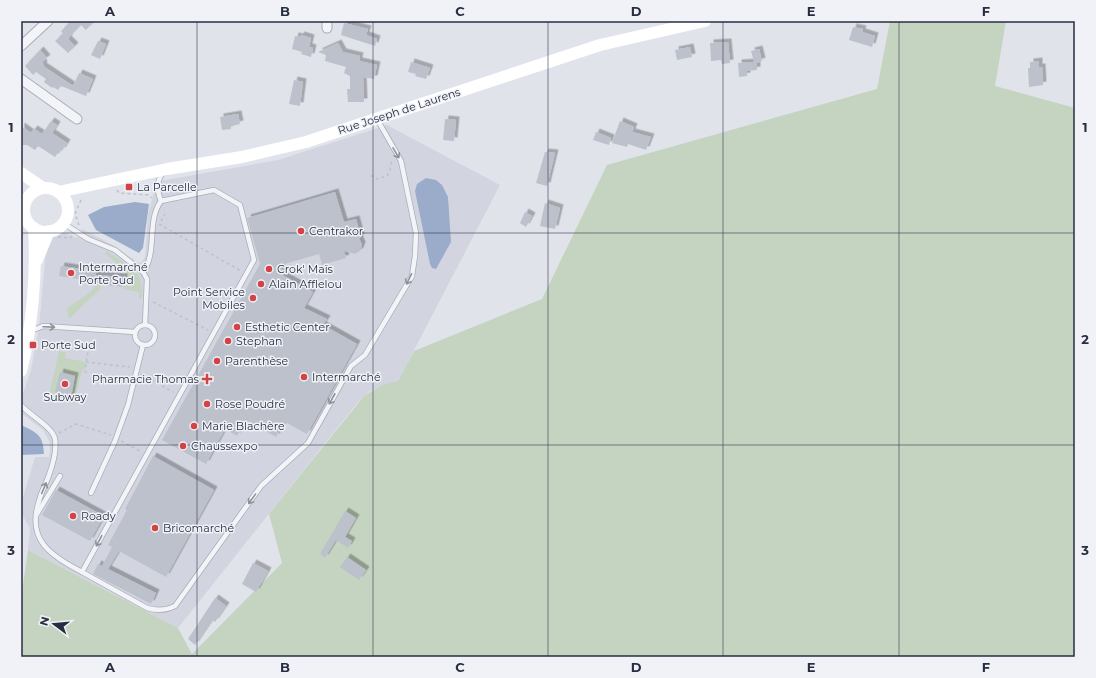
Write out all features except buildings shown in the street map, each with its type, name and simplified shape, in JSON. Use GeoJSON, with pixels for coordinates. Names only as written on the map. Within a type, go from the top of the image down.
{"type":"FeatureCollection","features":[{"type":"Feature","properties":{"kind":"main road","name":"Rue Joseph de Laurens"},"geometry":{"type":"LineString","coordinates":[[58,192],[283,148],[377,119],[600,45],[705,21]]}},
{"type":"Feature","properties":{"kind":"main road"},"geometry":{"type":"LineString","coordinates":[[21,173],[43,188]]}},
{"type":"Feature","properties":{"kind":"main road"},"geometry":{"type":"LineString","coordinates":[[21,178],[24,209],[35,264],[28,333],[21,372]]}},
{"type":"Feature","properties":{"kind":"main road","name":"Rue Joseph de Laurens"},"geometry":{"type":"LineString","coordinates":[[67,206],[78,194],[89,187]]}},
{"type":"Feature","properties":{"kind":"main road"},"geometry":{"type":"LineString","coordinates":[[23,197],[43,188],[54,189],[63,196],[67,206],[66,218],[51,235],[35,264]]}},
{"type":"Feature","properties":{"kind":"main road"},"geometry":{"type":"LineString","coordinates":[[28,223],[51,235]]}},
{"type":"Feature","properties":{"kind":"street"},"geometry":{"type":"LineString","coordinates":[[21,46],[48,21]]}},
{"type":"Feature","properties":{"kind":"street"},"geometry":{"type":"LineString","coordinates":[[21,79],[77,119]]}},
{"type":"Feature","properties":{"kind":"lane"},"geometry":{"type":"LineString","coordinates":[[21,405],[49,429],[55,439],[54,461],[38,501],[36,517],[36,532],[42,544],[65,563],[147,608],[156,610],[168,609],[174,606],[261,486],[308,443],[351,366],[365,356],[412,276],[416,232],[401,161],[377,119]]}},
{"type":"Feature","properties":{"kind":"lane"},"geometry":{"type":"LineString","coordinates":[[143,272],[149,263],[154,218],[160,202],[158,192],[159,180],[167,170]]}},
{"type":"Feature","properties":{"kind":"lane"},"geometry":{"type":"LineString","coordinates":[[82,572],[254,260],[240,205],[214,190],[160,202]]}},
{"type":"Feature","properties":{"kind":"lane"},"geometry":{"type":"LineString","coordinates":[[62,223],[88,239],[114,250],[143,272],[147,279],[145,324]]}},
{"type":"Feature","properties":{"kind":"lane"},"geometry":{"type":"LineString","coordinates":[[143,345],[137,342],[135,332],[139,326],[145,324]]}},
{"type":"Feature","properties":{"kind":"lane"},"geometry":{"type":"LineString","coordinates":[[143,345],[152,341],[155,336],[153,329],[145,324]]}},
{"type":"Feature","properties":{"kind":"lane"},"geometry":{"type":"LineString","coordinates":[[28,333],[43,326],[135,332]]}},
{"type":"Feature","properties":{"kind":"lane"},"geometry":{"type":"LineString","coordinates":[[91,493],[116,439],[128,405],[143,345]]}},
{"type":"Feature","properties":{"kind":"lane"},"geometry":{"type":"LineString","coordinates":[[36,517],[60,476]]}},
{"type":"Feature","properties":{"kind":"path"},"geometry":{"type":"LineString","coordinates":[[370,175],[376,179],[387,176],[390,170],[392,155],[390,142]]}},
{"type":"Feature","properties":{"kind":"path"},"geometry":{"type":"LineString","coordinates":[[117,190],[119,193],[148,195],[160,202]]}},
{"type":"Feature","properties":{"kind":"path"},"geometry":{"type":"LineString","coordinates":[[79,225],[75,214],[81,200]]}},
{"type":"Feature","properties":{"kind":"path"},"geometry":{"type":"LineString","coordinates":[[165,214],[159,224],[247,274]]}},
{"type":"Feature","properties":{"kind":"path"},"geometry":{"type":"LineString","coordinates":[[51,235],[58,237],[72,236]]}},
{"type":"Feature","properties":{"kind":"path"},"geometry":{"type":"LineString","coordinates":[[146,298],[207,331],[208,329],[214,332]]}},
{"type":"Feature","properties":{"kind":"path"},"geometry":{"type":"LineString","coordinates":[[86,373],[85,370],[88,351]]}},
{"type":"Feature","properties":{"kind":"path"},"geometry":{"type":"LineString","coordinates":[[54,436],[76,424],[116,439],[146,454]]}},
{"type":"Feature","properties":{"kind":"shaded area"},"geometry":{"type":"Polygon","coordinates":[[[387,125],[500,185],[398,381],[370,391],[358,402],[178,628],[28,550],[30,528],[21,513],[21,504],[35,457],[49,457],[50,451],[49,441],[43,430],[21,413],[21,399],[31,370],[39,327],[46,249],[51,235],[62,232],[77,238],[82,229],[113,245],[137,262],[141,263],[145,257],[148,215],[154,192],[154,182],[278,160],[387,125]]]}},
{"type":"Feature","properties":{"kind":"green space"},"geometry":{"type":"Polygon","coordinates":[[[890,21],[1006,21],[995,86],[1075,108],[1075,657],[21,657],[21,599],[28,550],[178,628],[192,654],[282,563],[269,514],[364,396],[382,385],[398,381],[414,351],[542,299],[607,165],[877,89],[890,21]]]}},
{"type":"Feature","properties":{"kind":"green space"},"geometry":{"type":"Polygon","coordinates":[[[106,251],[127,264],[137,274],[142,288],[142,297],[139,299],[139,292],[123,289],[126,270],[105,254],[106,251]]]}},
{"type":"Feature","properties":{"kind":"green space"},"geometry":{"type":"Polygon","coordinates":[[[96,284],[101,285],[100,289],[70,318],[68,316],[67,308],[91,292],[96,284]]]}},
{"type":"Feature","properties":{"kind":"green space"},"geometry":{"type":"Polygon","coordinates":[[[59,351],[66,352],[65,358],[86,362],[85,368],[82,370],[74,404],[53,395],[50,400],[49,396],[59,351]]]}},
{"type":"Feature","properties":{"kind":"water"},"geometry":{"type":"Polygon","coordinates":[[[426,178],[436,180],[442,185],[448,197],[451,242],[436,269],[432,268],[430,264],[415,191],[417,184],[426,178]]]}},
{"type":"Feature","properties":{"kind":"water"},"geometry":{"type":"Polygon","coordinates":[[[135,202],[149,204],[143,248],[139,253],[96,230],[88,215],[104,207],[135,202]]]}},
{"type":"Feature","properties":{"kind":"water"},"geometry":{"type":"Polygon","coordinates":[[[21,425],[32,430],[38,435],[41,439],[44,454],[21,455],[21,425]]]}},
{"type":"Feature","properties":{"kind":"place","name":"La Parcelle"},"geometry":{"type":"Point","coordinates":[129,187]}},
{"type":"Feature","properties":{"kind":"place","name":"Centrakor"},"geometry":{"type":"Point","coordinates":[301,231]}},
{"type":"Feature","properties":{"kind":"place","name":"Crok' Maïs"},"geometry":{"type":"Point","coordinates":[269,269]}},
{"type":"Feature","properties":{"kind":"place","name":"Intermarché Porte Sud"},"geometry":{"type":"Point","coordinates":[71,273]}},
{"type":"Feature","properties":{"kind":"place","name":"Alain Afflelou"},"geometry":{"type":"Point","coordinates":[261,284]}},
{"type":"Feature","properties":{"kind":"place","name":"Point Service Mobiles"},"geometry":{"type":"Point","coordinates":[253,298]}},
{"type":"Feature","properties":{"kind":"place","name":"Esthetic Center"},"geometry":{"type":"Point","coordinates":[237,327]}},
{"type":"Feature","properties":{"kind":"place","name":"Stephan"},"geometry":{"type":"Point","coordinates":[228,341]}},
{"type":"Feature","properties":{"kind":"place","name":"Porte Sud"},"geometry":{"type":"Point","coordinates":[33,345]}},
{"type":"Feature","properties":{"kind":"place","name":"Parenthèse"},"geometry":{"type":"Point","coordinates":[217,361]}},
{"type":"Feature","properties":{"kind":"place","name":"Intermarché"},"geometry":{"type":"Point","coordinates":[304,377]}},
{"type":"Feature","properties":{"kind":"place","name":"Pharmacie Thomas"},"geometry":{"type":"Point","coordinates":[207,379]}},
{"type":"Feature","properties":{"kind":"place","name":"Subway"},"geometry":{"type":"Point","coordinates":[65,384]}},
{"type":"Feature","properties":{"kind":"place","name":"Rose Poudré"},"geometry":{"type":"Point","coordinates":[207,404]}},
{"type":"Feature","properties":{"kind":"place","name":"Marie Blachère"},"geometry":{"type":"Point","coordinates":[194,426]}},
{"type":"Feature","properties":{"kind":"place","name":"Chaussexpo"},"geometry":{"type":"Point","coordinates":[183,446]}},
{"type":"Feature","properties":{"kind":"place","name":"Roady"},"geometry":{"type":"Point","coordinates":[73,516]}},
{"type":"Feature","properties":{"kind":"place","name":"Bricomarché"},"geometry":{"type":"Point","coordinates":[155,528]}}]}
